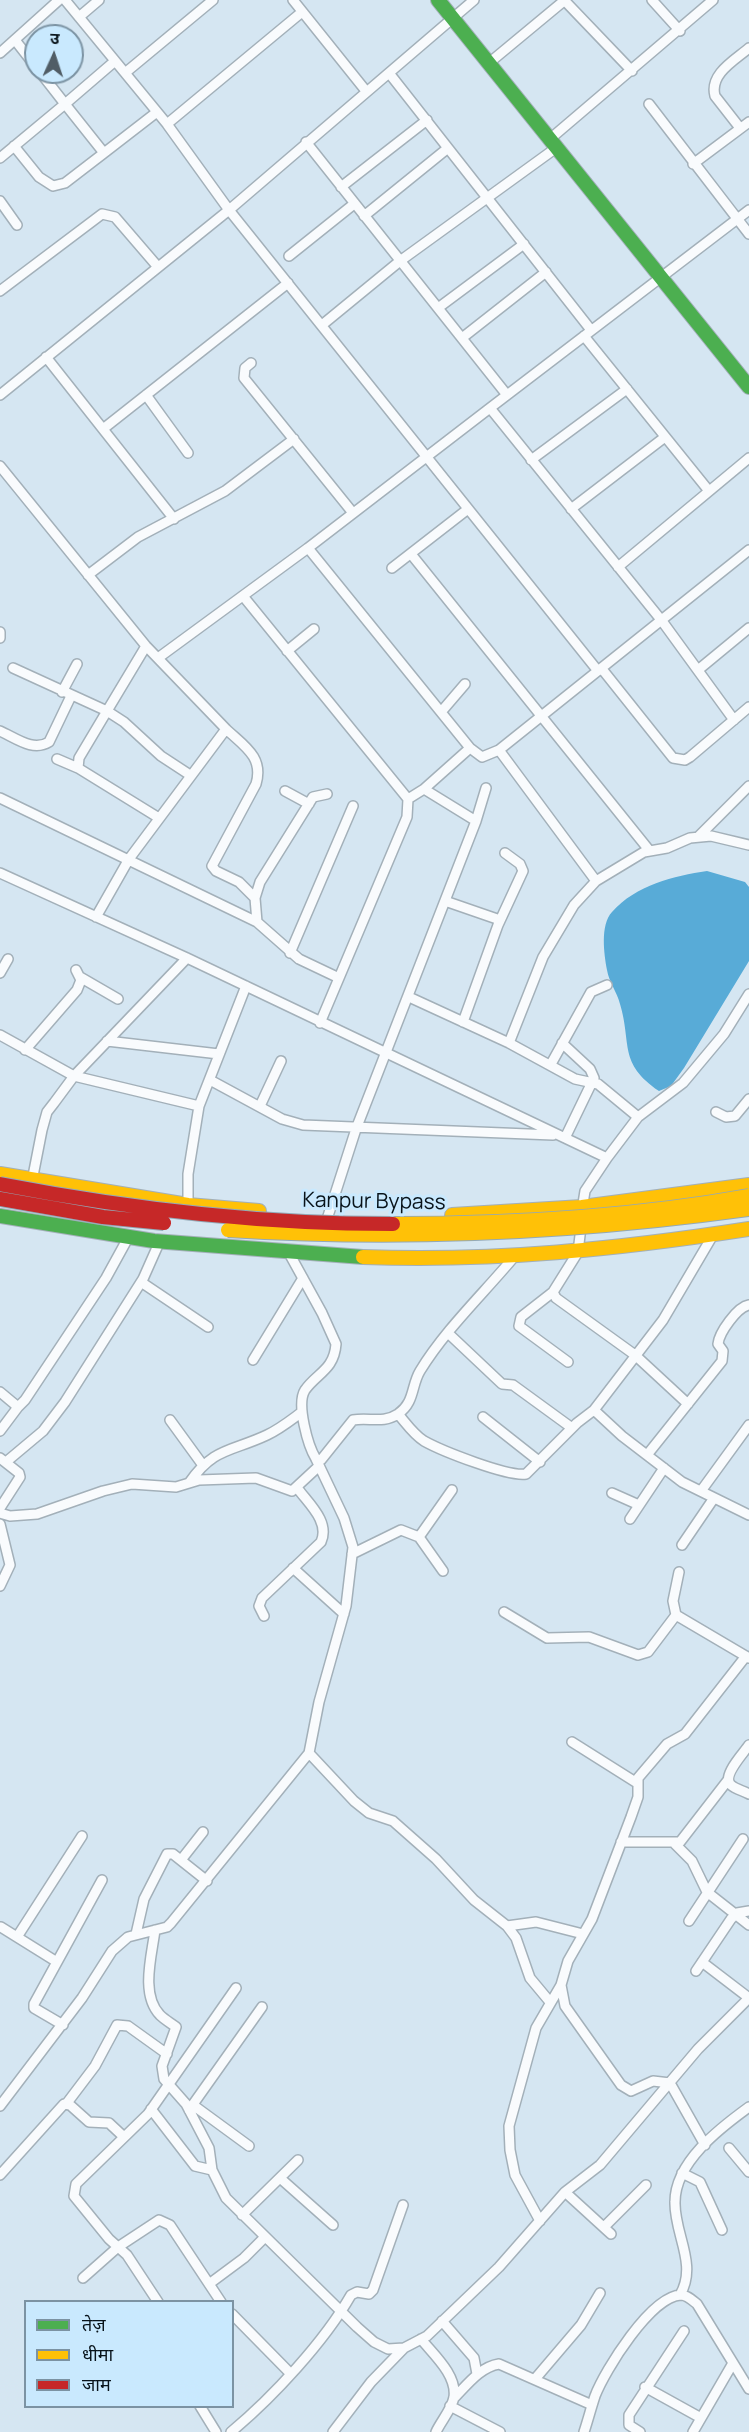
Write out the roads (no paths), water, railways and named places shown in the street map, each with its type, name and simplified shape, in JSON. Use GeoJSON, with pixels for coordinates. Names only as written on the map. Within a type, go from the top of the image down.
{"type":"FeatureCollection","features":[{"type":"Feature","properties":{"kind":"main road"},"geometry":{"type":"LineString","coordinates":[[438,0],[749,387]]}},
{"type":"Feature","properties":{"kind":"main road"},"geometry":{"type":"LineString","coordinates":[[0,1174],[188,1205],[328,1216],[434,1216],[582,1207],[749,1185]]}},
{"type":"Feature","properties":{"kind":"main road","name":"Kanpur Bypass"},"geometry":{"type":"LineString","coordinates":[[0,1184],[169,1212],[368,1225],[526,1221],[616,1214],[749,1196]]}},
{"type":"Feature","properties":{"kind":"main road","name":"Kanpur Bypass"},"geometry":{"type":"LineString","coordinates":[[0,1199],[103,1217],[224,1230],[374,1238],[537,1234],[622,1227],[749,1209]]}},
{"type":"Feature","properties":{"kind":"main road"},"geometry":{"type":"LineString","coordinates":[[0,1216],[159,1242],[289,1253],[420,1259],[514,1257],[578,1252],[749,1229]]}},
{"type":"Feature","properties":{"kind":"street"},"geometry":{"type":"LineString","coordinates":[[0,53],[59,0]]}},
{"type":"Feature","properties":{"kind":"street"},"geometry":{"type":"LineString","coordinates":[[65,0],[167,124],[229,210],[428,456],[468,509],[673,758],[678,760],[690,757],[749,707]]}},
{"type":"Feature","properties":{"kind":"street"},"geometry":{"type":"LineString","coordinates":[[79,17],[99,0]]}},
{"type":"Feature","properties":{"kind":"street"},"geometry":{"type":"LineString","coordinates":[[125,73],[213,0]]}},
{"type":"Feature","properties":{"kind":"street"},"geometry":{"type":"LineString","coordinates":[[293,0],[366,92]]}},
{"type":"Feature","properties":{"kind":"street"},"geometry":{"type":"LineString","coordinates":[[0,395],[229,210],[474,0]]}},
{"type":"Feature","properties":{"kind":"street"},"geometry":{"type":"LineString","coordinates":[[489,63],[565,0],[632,71]]}},
{"type":"Feature","properties":{"kind":"street"},"geometry":{"type":"LineString","coordinates":[[652,0],[680,31]]}},
{"type":"Feature","properties":{"kind":"street"},"geometry":{"type":"LineString","coordinates":[[322,325],[400,261],[487,197],[553,143],[713,0]]}},
{"type":"Feature","properties":{"kind":"street"},"geometry":{"type":"LineString","coordinates":[[167,124],[302,12]]}},
{"type":"Feature","properties":{"kind":"street"},"geometry":{"type":"LineString","coordinates":[[15,40],[24,52]]}},
{"type":"Feature","properties":{"kind":"street"},"geometry":{"type":"LineString","coordinates":[[740,128],[715,96],[713,90],[719,75],[749,48]]}},
{"type":"Feature","properties":{"kind":"street"},"geometry":{"type":"LineString","coordinates":[[0,158],[115,61]]}},
{"type":"Feature","properties":{"kind":"street"},"geometry":{"type":"LineString","coordinates":[[389,72],[546,272],[627,388],[709,491]]}},
{"type":"Feature","properties":{"kind":"street"},"geometry":{"type":"LineString","coordinates":[[49,84],[104,153]]}},
{"type":"Feature","properties":{"kind":"street"},"geometry":{"type":"LineString","coordinates":[[649,104],[749,234]]}},
{"type":"Feature","properties":{"kind":"street"},"geometry":{"type":"LineString","coordinates":[[14,146],[39,177],[53,186],[65,183],[157,112]]}},
{"type":"Feature","properties":{"kind":"street"},"geometry":{"type":"LineString","coordinates":[[341,187],[427,120]]}},
{"type":"Feature","properties":{"kind":"street"},"geometry":{"type":"LineString","coordinates":[[693,164],[749,122]]}},
{"type":"Feature","properties":{"kind":"street"},"geometry":{"type":"LineString","coordinates":[[306,142],[507,395]]}},
{"type":"Feature","properties":{"kind":"street"},"geometry":{"type":"LineString","coordinates":[[364,216],[448,148]]}},
{"type":"Feature","properties":{"kind":"street"},"geometry":{"type":"LineString","coordinates":[[0,201],[17,225]]}},
{"type":"Feature","properties":{"kind":"street"},"geometry":{"type":"LineString","coordinates":[[289,256],[354,204]]}},
{"type":"Feature","properties":{"kind":"street"},"geometry":{"type":"LineString","coordinates":[[158,658],[308,548],[749,210]]}},
{"type":"Feature","properties":{"kind":"street"},"geometry":{"type":"LineString","coordinates":[[0,291],[95,216],[102,214],[115,217],[158,267]]}},
{"type":"Feature","properties":{"kind":"street"},"geometry":{"type":"LineString","coordinates":[[438,308],[524,244]]}},
{"type":"Feature","properties":{"kind":"street"},"geometry":{"type":"LineString","coordinates":[[462,338],[546,272]]}},
{"type":"Feature","properties":{"kind":"street"},"geometry":{"type":"LineString","coordinates":[[103,429],[288,283]]}},
{"type":"Feature","properties":{"kind":"street"},"geometry":{"type":"LineString","coordinates":[[46,357],[174,519]]}},
{"type":"Feature","properties":{"kind":"street"},"geometry":{"type":"LineString","coordinates":[[251,363],[245,368],[244,378],[353,513]]}},
{"type":"Feature","properties":{"kind":"street"},"geometry":{"type":"LineString","coordinates":[[531,460],[627,388]]}},
{"type":"Feature","properties":{"kind":"street"},"geometry":{"type":"LineString","coordinates":[[146,395],[188,453]]}},
{"type":"Feature","properties":{"kind":"street"},"geometry":{"type":"LineString","coordinates":[[490,408],[662,621],[734,720]]}},
{"type":"Feature","properties":{"kind":"street"},"geometry":{"type":"LineString","coordinates":[[571,509],[665,437]]}},
{"type":"Feature","properties":{"kind":"street"},"geometry":{"type":"LineString","coordinates":[[88,575],[138,537],[225,491],[294,439]]}},
{"type":"Feature","properties":{"kind":"street"},"geometry":{"type":"LineString","coordinates":[[618,567],[749,458]]}},
{"type":"Feature","properties":{"kind":"street"},"geometry":{"type":"LineString","coordinates":[[0,466],[146,646],[256,758],[260,769],[256,784],[212,866],[216,871],[232,877],[255,898]]}},
{"type":"Feature","properties":{"kind":"street"},"geometry":{"type":"LineString","coordinates":[[392,568],[468,509]]}},
{"type":"Feature","properties":{"kind":"street"},"geometry":{"type":"LineString","coordinates":[[308,548],[470,748],[482,757],[499,750],[749,550]]}},
{"type":"Feature","properties":{"kind":"street"},"geometry":{"type":"LineString","coordinates":[[411,554],[649,850]]}},
{"type":"Feature","properties":{"kind":"street"},"geometry":{"type":"LineString","coordinates":[[243,596],[408,799],[407,817],[320,1023]]}},
{"type":"Feature","properties":{"kind":"street"},"geometry":{"type":"LineString","coordinates":[[698,670],[749,628]]}},
{"type":"Feature","properties":{"kind":"street"},"geometry":{"type":"LineString","coordinates":[[287,651],[314,629]]}},
{"type":"Feature","properties":{"kind":"street"},"geometry":{"type":"LineString","coordinates":[[0,632],[0,638]]}},
{"type":"Feature","properties":{"kind":"street"},"geometry":{"type":"LineString","coordinates":[[78,768],[79,758],[146,646]]}},
{"type":"Feature","properties":{"kind":"street"},"geometry":{"type":"LineString","coordinates":[[62,692],[76,664]]}},
{"type":"Feature","properties":{"kind":"street"},"geometry":{"type":"LineString","coordinates":[[13,668],[107,711],[124,722],[161,756],[190,775]]}},
{"type":"Feature","properties":{"kind":"street"},"geometry":{"type":"LineString","coordinates":[[441,712],[465,684]]}},
{"type":"Feature","properties":{"kind":"street"},"geometry":{"type":"LineString","coordinates":[[0,731],[35,747],[43,746],[50,742],[72,696]]}},
{"type":"Feature","properties":{"kind":"street"},"geometry":{"type":"LineString","coordinates":[[96,917],[129,859],[226,729]]}},
{"type":"Feature","properties":{"kind":"street"},"geometry":{"type":"LineString","coordinates":[[408,799],[424,789],[470,748]]}},
{"type":"Feature","properties":{"kind":"street"},"geometry":{"type":"LineString","coordinates":[[499,750],[596,882]]}},
{"type":"Feature","properties":{"kind":"street"},"geometry":{"type":"LineString","coordinates":[[57,759],[78,768],[159,818]]}},
{"type":"Feature","properties":{"kind":"street"},"geometry":{"type":"LineString","coordinates":[[699,836],[749,786]]}},
{"type":"Feature","properties":{"kind":"street"},"geometry":{"type":"LineString","coordinates":[[328,1216],[356,1129],[409,997],[476,821],[486,788]]}},
{"type":"Feature","properties":{"kind":"street"},"geometry":{"type":"LineString","coordinates":[[424,789],[476,821]]}},
{"type":"Feature","properties":{"kind":"street"},"geometry":{"type":"LineString","coordinates":[[285,791],[309,804]]}},
{"type":"Feature","properties":{"kind":"street"},"geometry":{"type":"LineString","coordinates":[[257,922],[255,898],[260,882],[313,797],[327,794]]}},
{"type":"Feature","properties":{"kind":"street"},"geometry":{"type":"LineString","coordinates":[[0,798],[257,922],[290,953],[339,978]]}},
{"type":"Feature","properties":{"kind":"street"},"geometry":{"type":"LineString","coordinates":[[290,953],[353,806]]}},
{"type":"Feature","properties":{"kind":"street"},"geometry":{"type":"LineString","coordinates":[[509,1043],[543,957],[574,905],[596,882],[649,850],[667,848],[699,836],[711,836],[749,845]]}},
{"type":"Feature","properties":{"kind":"street"},"geometry":{"type":"LineString","coordinates":[[463,1022],[500,920],[523,871],[520,864],[505,854]]}},
{"type":"Feature","properties":{"kind":"street"},"geometry":{"type":"LineString","coordinates":[[0,873],[187,958],[607,1158]]}},
{"type":"Feature","properties":{"kind":"street"},"geometry":{"type":"LineString","coordinates":[[445,902],[500,920]]}},
{"type":"Feature","properties":{"kind":"street"},"geometry":{"type":"LineString","coordinates":[[32,1181],[47,1112],[74,1076],[187,958]]}},
{"type":"Feature","properties":{"kind":"street"},"geometry":{"type":"LineString","coordinates":[[0,973],[8,959]]}},
{"type":"Feature","properties":{"kind":"street"},"geometry":{"type":"LineString","coordinates":[[25,1050],[77,990],[78,973],[118,999]]}},
{"type":"Feature","properties":{"kind":"street"},"geometry":{"type":"LineString","coordinates":[[550,1064],[591,992],[607,985]]}},
{"type":"Feature","properties":{"kind":"street"},"geometry":{"type":"LineString","coordinates":[[188,1205],[188,1174],[199,1106],[246,986]]}},
{"type":"Feature","properties":{"kind":"street"},"geometry":{"type":"LineString","coordinates":[[568,1362],[519,1326],[521,1317],[553,1292],[578,1252],[585,1191],[607,1158],[638,1117],[683,1083],[724,1034],[749,994]]}},
{"type":"Feature","properties":{"kind":"street"},"geometry":{"type":"LineString","coordinates":[[409,997],[509,1043],[575,1079],[594,1082],[638,1117]]}},
{"type":"Feature","properties":{"kind":"street"},"geometry":{"type":"LineString","coordinates":[[0,1035],[74,1076],[199,1106]]}},
{"type":"Feature","properties":{"kind":"street"},"geometry":{"type":"LineString","coordinates":[[107,1041],[219,1054]]}},
{"type":"Feature","properties":{"kind":"street"},"geometry":{"type":"LineString","coordinates":[[562,1043],[590,1069],[594,1082],[562,1137]]}},
{"type":"Feature","properties":{"kind":"street"},"geometry":{"type":"LineString","coordinates":[[260,1107],[281,1060]]}},
{"type":"Feature","properties":{"kind":"street"},"geometry":{"type":"LineString","coordinates":[[210,1080],[282,1119],[303,1125],[562,1137]]}},
{"type":"Feature","properties":{"kind":"street"},"geometry":{"type":"LineString","coordinates":[[716,1112],[726,1117],[735,1116],[749,1099]]}},
{"type":"Feature","properties":{"kind":"street"},"geometry":{"type":"LineString","coordinates":[[398,1414],[423,1440],[485,1466],[519,1475],[526,1474],[572,1428],[594,1410],[663,1320],[713,1235]]}},
{"type":"Feature","properties":{"kind":"street"},"geometry":{"type":"LineString","coordinates":[[0,1431],[106,1278],[128,1238]]}},
{"type":"Feature","properties":{"kind":"street"},"geometry":{"type":"LineString","coordinates":[[0,1508],[20,1477],[3,1460],[43,1431],[65,1402],[141,1282],[159,1242]]}},
{"type":"Feature","properties":{"kind":"street"},"geometry":{"type":"LineString","coordinates":[[0,2106],[63,2025],[120,1941],[171,1923],[309,1753],[319,1702],[344,1614],[352,1554],[344,1518],[317,1463],[302,1412],[304,1392],[327,1369],[336,1344],[289,1253]]}},
{"type":"Feature","properties":{"kind":"street"},"geometry":{"type":"LineString","coordinates":[[0,1513],[10,1516],[37,1514],[123,1485],[168,1487],[199,1480],[256,1478],[292,1491],[298,1489],[353,1420],[389,1419],[398,1414],[413,1397],[418,1374],[448,1334],[514,1257]]}},
{"type":"Feature","properties":{"kind":"street"},"geometry":{"type":"LineString","coordinates":[[253,1360],[303,1278]]}},
{"type":"Feature","properties":{"kind":"street"},"geometry":{"type":"LineString","coordinates":[[141,1282],[208,1327]]}},
{"type":"Feature","properties":{"kind":"street"},"geometry":{"type":"LineString","coordinates":[[553,1292],[555,1298],[635,1356],[688,1404]]}},
{"type":"Feature","properties":{"kind":"street"},"geometry":{"type":"LineString","coordinates":[[647,1455],[722,1361],[723,1352],[718,1344],[721,1335],[742,1308],[749,1305]]}},
{"type":"Feature","properties":{"kind":"street"},"geometry":{"type":"LineString","coordinates":[[448,1334],[502,1384],[513,1385],[572,1428]]}},
{"type":"Feature","properties":{"kind":"street"},"geometry":{"type":"LineString","coordinates":[[0,1392],[18,1407]]}},
{"type":"Feature","properties":{"kind":"street"},"geometry":{"type":"LineString","coordinates":[[594,1410],[664,1468],[701,1491],[749,1515]]}},
{"type":"Feature","properties":{"kind":"street"},"geometry":{"type":"LineString","coordinates":[[189,1483],[202,1464],[220,1452],[265,1436],[302,1412]]}},
{"type":"Feature","properties":{"kind":"street"},"geometry":{"type":"LineString","coordinates":[[483,1417],[540,1462]]}},
{"type":"Feature","properties":{"kind":"street"},"geometry":{"type":"LineString","coordinates":[[170,1420],[202,1464]]}},
{"type":"Feature","properties":{"kind":"street"},"geometry":{"type":"LineString","coordinates":[[701,1491],[749,1425]]}},
{"type":"Feature","properties":{"kind":"street"},"geometry":{"type":"LineString","coordinates":[[630,1520],[664,1468]]}},
{"type":"Feature","properties":{"kind":"street"},"geometry":{"type":"LineString","coordinates":[[264,1616],[260,1606],[262,1598],[321,1542],[323,1536],[321,1520],[298,1489]]}},
{"type":"Feature","properties":{"kind":"street"},"geometry":{"type":"LineString","coordinates":[[419,1537],[452,1490]]}},
{"type":"Feature","properties":{"kind":"street"},"geometry":{"type":"LineString","coordinates":[[612,1493],[639,1505]]}},
{"type":"Feature","properties":{"kind":"street"},"geometry":{"type":"LineString","coordinates":[[682,1545],[714,1498]]}},
{"type":"Feature","properties":{"kind":"street"},"geometry":{"type":"LineString","coordinates":[[0,1586],[10,1565],[1,1528]]}},
{"type":"Feature","properties":{"kind":"street"},"geometry":{"type":"LineString","coordinates":[[352,1554],[394,1532],[410,1532],[419,1537],[443,1571]]}},
{"type":"Feature","properties":{"kind":"street"},"geometry":{"type":"LineString","coordinates":[[293,1568],[344,1614]]}},
{"type":"Feature","properties":{"kind":"street"},"geometry":{"type":"LineString","coordinates":[[540,2221],[515,2175],[510,2150],[509,2126],[536,2028],[561,1985],[568,1961],[592,1919],[638,1797],[638,1783],[642,1773],[667,1744],[685,1734],[747,1657],[676,1615],[673,1601],[679,1572]]}},
{"type":"Feature","properties":{"kind":"street"},"geometry":{"type":"LineString","coordinates":[[504,1612],[547,1638],[589,1637],[638,1655],[648,1652],[676,1615]]}},
{"type":"Feature","properties":{"kind":"street"},"geometry":{"type":"LineString","coordinates":[[572,1742],[638,1783]]}},
{"type":"Feature","properties":{"kind":"street"},"geometry":{"type":"LineString","coordinates":[[621,1842],[675,1844],[685,1839],[728,1780],[729,1774],[749,1746]]}},
{"type":"Feature","properties":{"kind":"street"},"geometry":{"type":"LineString","coordinates":[[309,1753],[354,1801],[369,1813],[393,1821],[436,1859],[474,1900],[507,1926],[516,1938],[530,1978],[550,2002]]}},
{"type":"Feature","properties":{"kind":"street"},"geometry":{"type":"LineString","coordinates":[[728,1780],[730,1784],[749,1794]]}},
{"type":"Feature","properties":{"kind":"street"},"geometry":{"type":"LineString","coordinates":[[181,1860],[203,1832]]}},
{"type":"Feature","properties":{"kind":"street"},"geometry":{"type":"LineString","coordinates":[[17,1937],[82,1836]]}},
{"type":"Feature","properties":{"kind":"street"},"geometry":{"type":"LineString","coordinates":[[689,1921],[742,1839]]}},
{"type":"Feature","properties":{"kind":"street"},"geometry":{"type":"LineString","coordinates":[[675,1844],[692,1861],[707,1892],[749,1924]]}},
{"type":"Feature","properties":{"kind":"street"},"geometry":{"type":"LineString","coordinates":[[136,1935],[148,1890],[167,1854],[173,1854],[207,1881]]}},
{"type":"Feature","properties":{"kind":"street"},"geometry":{"type":"LineString","coordinates":[[63,2025],[34,2008],[34,2004],[102,1880]]}},
{"type":"Feature","properties":{"kind":"street"},"geometry":{"type":"LineString","coordinates":[[696,1971],[737,1913],[749,1911]]}},
{"type":"Feature","properties":{"kind":"street"},"geometry":{"type":"LineString","coordinates":[[507,1926],[536,1922],[583,1934]]}},
{"type":"Feature","properties":{"kind":"street"},"geometry":{"type":"LineString","coordinates":[[1,1927],[57,1962]]}},
{"type":"Feature","properties":{"kind":"street"},"geometry":{"type":"LineString","coordinates":[[155,1930],[149,1982],[152,2000],[159,2014],[176,2027],[162,2072],[164,2079],[191,2108],[209,2148],[212,2170],[226,2198],[264,2238],[375,2343],[388,2349],[404,2348]]}},
{"type":"Feature","properties":{"kind":"street"},"geometry":{"type":"LineString","coordinates":[[333,2432],[371,2382],[404,2348],[421,2339],[442,2321],[499,2266],[566,2192],[600,2165],[698,2049],[749,1998],[702,1962]]}},
{"type":"Feature","properties":{"kind":"street"},"geometry":{"type":"LineString","coordinates":[[561,1985],[565,2006],[626,2090],[638,2090],[653,2081],[670,2083]]}},
{"type":"Feature","properties":{"kind":"street"},"geometry":{"type":"LineString","coordinates":[[157,2300],[127,2255],[74,2196],[74,2190],[76,2184],[151,2109],[170,2086],[236,1988]]}},
{"type":"Feature","properties":{"kind":"street"},"geometry":{"type":"LineString","coordinates":[[191,2108],[262,2007]]}},
{"type":"Feature","properties":{"kind":"street"},"geometry":{"type":"LineString","coordinates":[[0,2175],[60,2107],[67,2103],[95,2066],[117,2025],[128,2026],[167,2054]]}},
{"type":"Feature","properties":{"kind":"street"},"geometry":{"type":"LineString","coordinates":[[670,2083],[705,2145]]}},
{"type":"Feature","properties":{"kind":"street"},"geometry":{"type":"LineString","coordinates":[[67,2103],[89,2122],[109,2123],[124,2137]]}},
{"type":"Feature","properties":{"kind":"street"},"geometry":{"type":"LineString","coordinates":[[584,2432],[604,2377],[637,2325],[669,2300],[680,2295],[686,2284],[687,2271],[674,2204],[682,2174],[705,2145],[749,2107]]}},
{"type":"Feature","properties":{"kind":"street"},"geometry":{"type":"LineString","coordinates":[[191,2108],[249,2146]]}},
{"type":"Feature","properties":{"kind":"street"},"geometry":{"type":"LineString","coordinates":[[151,2109],[195,2166],[212,2170]]}},
{"type":"Feature","properties":{"kind":"street"},"geometry":{"type":"LineString","coordinates":[[729,2148],[749,2172]]}},
{"type":"Feature","properties":{"kind":"street"},"geometry":{"type":"LineString","coordinates":[[242,2215],[298,2160]]}},
{"type":"Feature","properties":{"kind":"street"},"geometry":{"type":"LineString","coordinates":[[682,2174],[700,2182],[722,2230]]}},
{"type":"Feature","properties":{"kind":"street"},"geometry":{"type":"LineString","coordinates":[[280,2178],[333,2225]]}},
{"type":"Feature","properties":{"kind":"street"},"geometry":{"type":"LineString","coordinates":[[604,2227],[646,2185]]}},
{"type":"Feature","properties":{"kind":"street"},"geometry":{"type":"LineString","coordinates":[[566,2192],[611,2234]]}},
{"type":"Feature","properties":{"kind":"street"},"geometry":{"type":"LineString","coordinates":[[231,2432],[290,2373],[342,2312],[354,2292],[365,2295],[373,2290],[403,2205]]}},
{"type":"Feature","properties":{"kind":"street"},"geometry":{"type":"LineString","coordinates":[[83,2278],[118,2247],[152,2223],[165,2221],[209,2284],[216,2300]]}},
{"type":"Feature","properties":{"kind":"street"},"geometry":{"type":"LineString","coordinates":[[209,2284],[244,2258],[264,2238]]}},
{"type":"Feature","properties":{"kind":"street"},"geometry":{"type":"LineString","coordinates":[[535,2379],[581,2325],[600,2293]]}},
{"type":"Feature","properties":{"kind":"street"},"geometry":{"type":"LineString","coordinates":[[680,2295],[690,2298],[697,2304],[733,2363],[746,2377],[749,2389]]}},
{"type":"Feature","properties":{"kind":"street"},"geometry":{"type":"LineString","coordinates":[[234,2316],[290,2373]]}},
{"type":"Feature","properties":{"kind":"street"},"geometry":{"type":"LineString","coordinates":[[442,2321],[474,2358],[477,2374]]}},
{"type":"Feature","properties":{"kind":"street"},"geometry":{"type":"LineString","coordinates":[[640,2432],[627,2421],[645,2387],[684,2331]]}},
{"type":"Feature","properties":{"kind":"street"},"geometry":{"type":"LineString","coordinates":[[421,2339],[448,2372],[452,2402]]}},
{"type":"Feature","properties":{"kind":"street"},"geometry":{"type":"LineString","coordinates":[[693,2432],[733,2363]]}},
{"type":"Feature","properties":{"kind":"street"},"geometry":{"type":"LineString","coordinates":[[436,2432],[452,2402],[477,2374],[490,2365],[499,2364],[592,2405]]}},
{"type":"Feature","properties":{"kind":"street"},"geometry":{"type":"LineString","coordinates":[[645,2387],[701,2418]]}},
{"type":"Feature","properties":{"kind":"street"},"geometry":{"type":"LineString","coordinates":[[452,2402],[500,2432]]}},
{"type":"Feature","properties":{"kind":"street"},"geometry":{"type":"LineString","coordinates":[[201,2408],[216,2432]]}},
{"type":"Feature","properties":{"kind":"water"},"geometry":{"type":"Polygon","coordinates":[[[707,871],[745,882],[749,887],[749,961],[684,1068],[671,1086],[659,1091],[646,1081],[632,1062],[620,1004],[607,970],[604,932],[612,912],[632,895],[656,883],[707,871]]]}}]}
